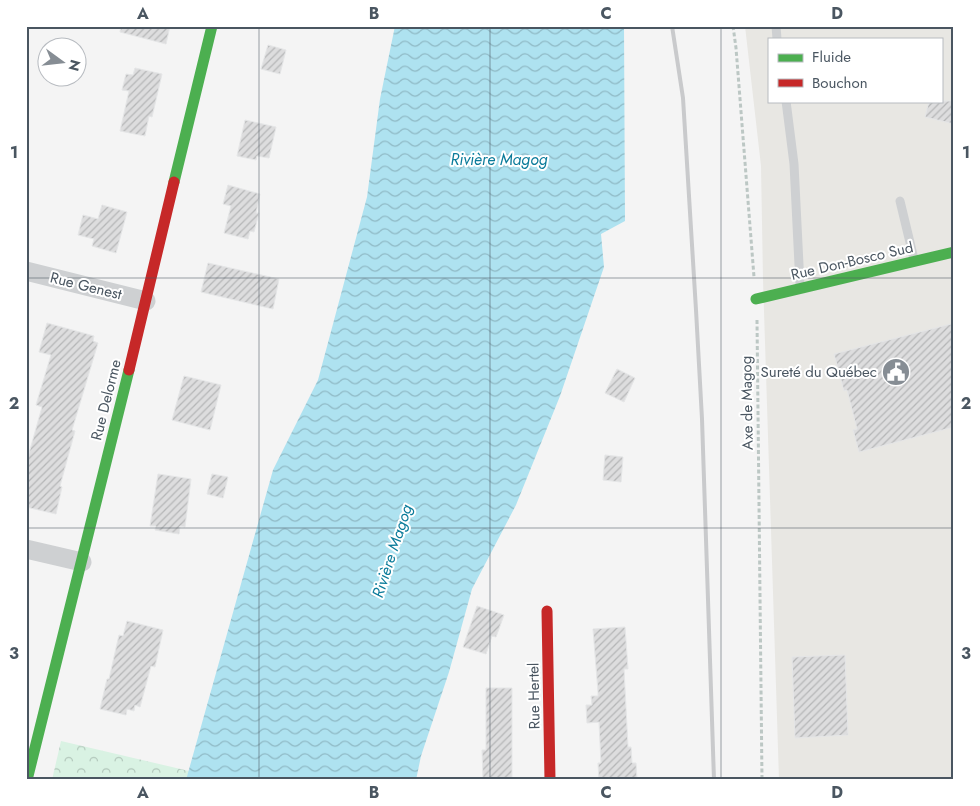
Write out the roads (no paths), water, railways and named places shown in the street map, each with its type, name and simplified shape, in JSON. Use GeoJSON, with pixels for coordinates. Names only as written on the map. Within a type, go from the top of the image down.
{"type":"FeatureCollection","features":[{"type":"Feature","properties":{"kind":"street","name":"Rue Delorme"},"geometry":{"type":"LineString","coordinates":[[27,780],[212,26]]}},
{"type":"Feature","properties":{"kind":"street","name":"Rue Don-Bosco Sud"},"geometry":{"type":"LineString","coordinates":[[756,299],[954,252]]}},
{"type":"Feature","properties":{"kind":"street","name":"Rue Genest"},"geometry":{"type":"LineString","coordinates":[[26,271],[146,301]]}},
{"type":"Feature","properties":{"kind":"street"},"geometry":{"type":"LineString","coordinates":[[26,549],[82,562]]}},
{"type":"Feature","properties":{"kind":"street","name":"Rue Hertel"},"geometry":{"type":"LineString","coordinates":[[548,611],[550,780]]}},
{"type":"Feature","properties":{"kind":"lane"},"geometry":{"type":"LineString","coordinates":[[786,102],[794,164],[800,289]]}},
{"type":"Feature","properties":{"kind":"lane"},"geometry":{"type":"LineString","coordinates":[[900,201],[915,262]]}},
{"type":"Feature","properties":{"kind":"water","name":"Rivière Magog"},"geometry":{"type":"Polygon","coordinates":[[[395,26],[624,26],[625,221],[601,234],[604,267],[560,396],[516,505],[472,589],[449,672],[421,756],[416,780],[186,780],[273,470],[318,380],[367,197],[380,99],[395,26]]]}},
{"type":"Feature","properties":{"kind":"railway"},"geometry":{"type":"LineString","coordinates":[[672,26],[683,98],[696,310],[702,419],[714,780]]}},
{"type":"Feature","properties":{"kind":"place","name":"Sureté du Québec"},"geometry":{"type":"Point","coordinates":[896,372]}}]}
